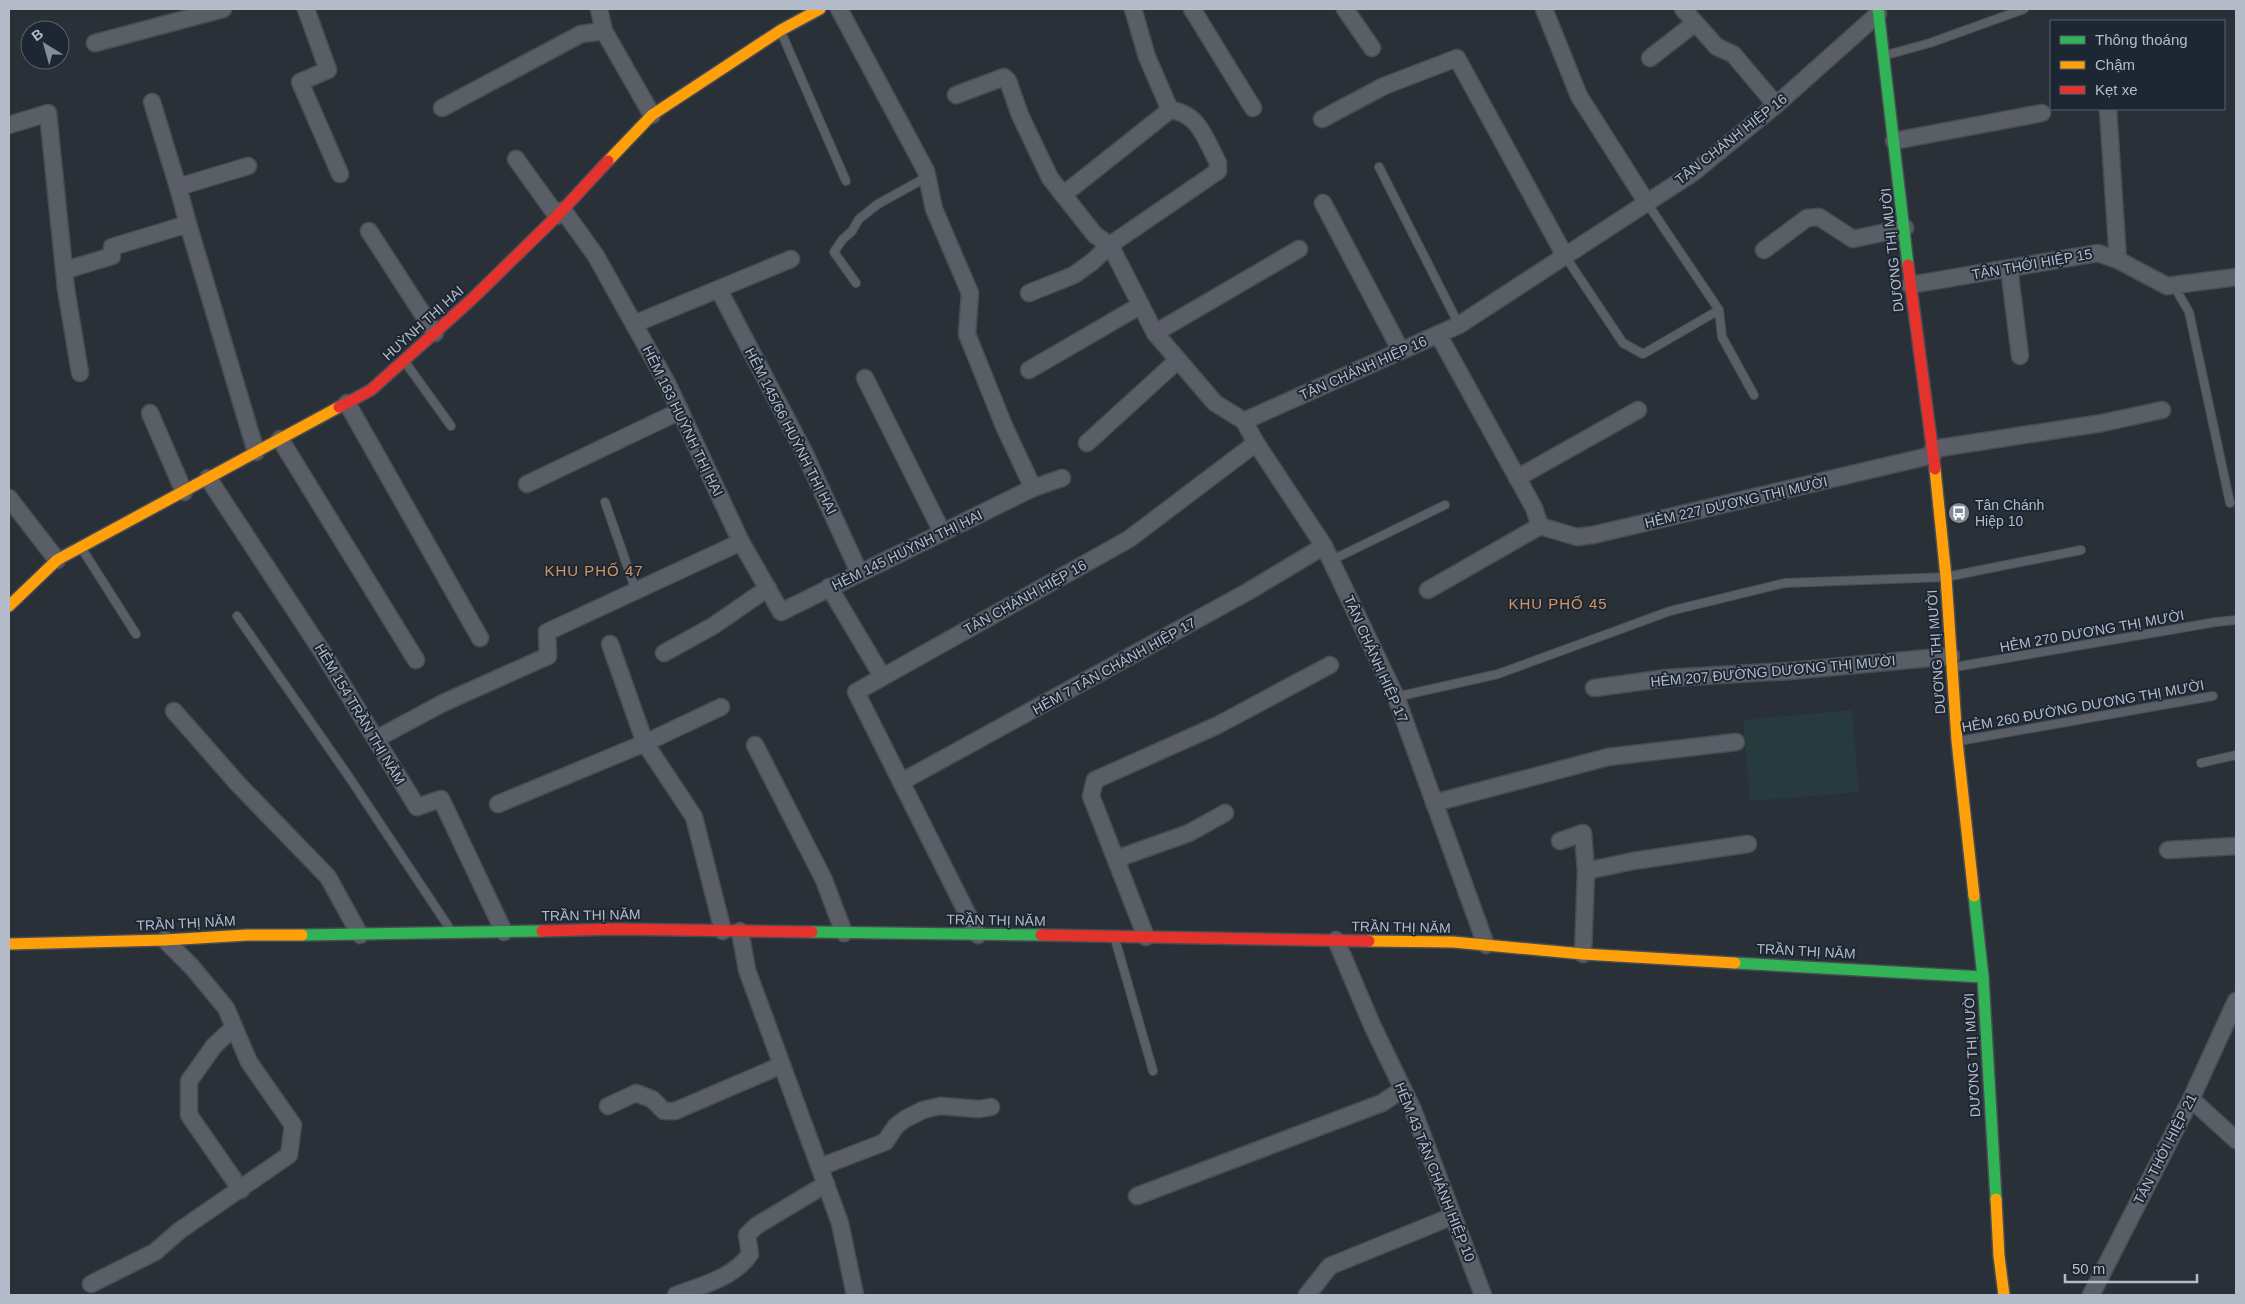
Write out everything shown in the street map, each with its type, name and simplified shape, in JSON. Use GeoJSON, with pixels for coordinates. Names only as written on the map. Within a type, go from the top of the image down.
{"type":"FeatureCollection","features":[{"type":"Feature","properties":{"kind":"street"},"geometry":{"type":"LineString","coordinates":[[95,42],[223,9]]}},
{"type":"Feature","properties":{"kind":"street"},"geometry":{"type":"LineString","coordinates":[[306,9],[328,70],[300,82],[340,174]]}},
{"type":"Feature","properties":{"kind":"street"},"geometry":{"type":"LineString","coordinates":[[599,9],[604,31],[652,115]]}},
{"type":"Feature","properties":{"kind":"street","name":"HUỲNH THỊ HAI"},"geometry":{"type":"LineString","coordinates":[[9,606],[57,560],[371,390],[435,333],[560,213],[652,115],[780,30],[820,9]]}},
{"type":"Feature","properties":{"kind":"street"},"geometry":{"type":"LineString","coordinates":[[839,9],[926,171],[934,208],[970,293],[967,334],[1004,426],[1033,488]]}},
{"type":"Feature","properties":{"kind":"street"},"geometry":{"type":"LineString","coordinates":[[1133,9],[1147,57],[1170,110]]}},
{"type":"Feature","properties":{"kind":"street"},"geometry":{"type":"LineString","coordinates":[[1192,9],[1253,108]]}},
{"type":"Feature","properties":{"kind":"street"},"geometry":{"type":"LineString","coordinates":[[1345,9],[1372,48]]}},
{"type":"Feature","properties":{"kind":"street"},"geometry":{"type":"LineString","coordinates":[[1544,9],[1579,96],[1647,203]]}},
{"type":"Feature","properties":{"kind":"street"},"geometry":{"type":"LineString","coordinates":[[1683,9],[1717,48],[1733,54],[1776,105]]}},
{"type":"Feature","properties":{"kind":"street","name":"TÂN CHÁNH HIỆP 16"},"geometry":{"type":"LineString","coordinates":[[1244,421],[1459,325],[1694,172],[1776,105],[1878,11]]}},
{"type":"Feature","properties":{"kind":"street","name":"DƯƠNG THỊ MƯỜI"},"geometry":{"type":"LineString","coordinates":[[1878,11],[1905,228],[1910,285],[1933,452],[1946,577],[1957,742],[1983,977],[1999,1256],[2004,1295]]}},
{"type":"Feature","properties":{"kind":"street"},"geometry":{"type":"LineString","coordinates":[[1650,58],[1696,23]]}},
{"type":"Feature","properties":{"kind":"street"},"geometry":{"type":"LineString","coordinates":[[442,108],[582,34],[604,31]]}},
{"type":"Feature","properties":{"kind":"street"},"geometry":{"type":"LineString","coordinates":[[1322,120],[1384,86],[1457,58],[1564,256]]}},
{"type":"Feature","properties":{"kind":"street"},"geometry":{"type":"LineString","coordinates":[[956,95],[1004,77],[1011,87],[1020,114],[1050,178],[1095,235],[1110,245],[1155,333],[1215,403],[1244,421],[1256,443]]}},
{"type":"Feature","properties":{"kind":"street"},"geometry":{"type":"LineString","coordinates":[[152,102],[256,452]]}},
{"type":"Feature","properties":{"kind":"street"},"geometry":{"type":"LineString","coordinates":[[1029,293],[1074,275],[1092,262],[1110,245],[1218,171],[1218,163],[1192,118],[1182,111],[1170,110],[1063,195]]}},
{"type":"Feature","properties":{"kind":"street"},"geometry":{"type":"LineString","coordinates":[[2108,110],[2118,260]]}},
{"type":"Feature","properties":{"kind":"street"},"geometry":{"type":"LineString","coordinates":[[9,125],[48,113],[66,270],[66,289],[80,373]]}},
{"type":"Feature","properties":{"kind":"street"},"geometry":{"type":"LineString","coordinates":[[1894,141],[2042,114]]}},
{"type":"Feature","properties":{"kind":"street","name":"HẺM 183 HUỲNH THỊ HAI"},"geometry":{"type":"LineString","coordinates":[[516,159],[596,256],[680,411],[741,542],[781,612]]}},
{"type":"Feature","properties":{"kind":"street"},"geometry":{"type":"LineString","coordinates":[[178,187],[248,166]]}},
{"type":"Feature","properties":{"kind":"street"},"geometry":{"type":"LineString","coordinates":[[1323,203],[1401,351]]}},
{"type":"Feature","properties":{"kind":"street"},"geometry":{"type":"LineString","coordinates":[[1764,250],[1807,218],[1819,217],[1853,239],[1905,228]]}},
{"type":"Feature","properties":{"kind":"street"},"geometry":{"type":"LineString","coordinates":[[66,270],[112,256],[112,246],[188,224]]}},
{"type":"Feature","properties":{"kind":"street"},"geometry":{"type":"LineString","coordinates":[[369,231],[435,333]]}},
{"type":"Feature","properties":{"kind":"street"},"geometry":{"type":"LineString","coordinates":[[1155,333],[1299,249]]}},
{"type":"Feature","properties":{"kind":"street","name":"TÂN THỚI HIỆP 15"},"geometry":{"type":"LineString","coordinates":[[1910,285],[2098,253],[2118,260],[2167,286],[2236,277]]}},
{"type":"Feature","properties":{"kind":"street"},"geometry":{"type":"LineString","coordinates":[[634,324],[791,260]]}},
{"type":"Feature","properties":{"kind":"street"},"geometry":{"type":"LineString","coordinates":[[2009,268],[2020,356]]}},
{"type":"Feature","properties":{"kind":"street","name":"HẺM 145/66 HUỲNH THỊ HAI"},"geometry":{"type":"LineString","coordinates":[[719,290],[804,452],[859,572]]}},
{"type":"Feature","properties":{"kind":"street"},"geometry":{"type":"LineString","coordinates":[[1029,370],[1141,305]]}},
{"type":"Feature","properties":{"kind":"street"},"geometry":{"type":"LineString","coordinates":[[1428,590],[1540,526],[1534,508],[1438,334]]}},
{"type":"Feature","properties":{"kind":"street"},"geometry":{"type":"LineString","coordinates":[[1088,443],[1178,360]]}},
{"type":"Feature","properties":{"kind":"street"},"geometry":{"type":"LineString","coordinates":[[865,378],[942,532]]}},
{"type":"Feature","properties":{"kind":"street"},"geometry":{"type":"LineString","coordinates":[[347,403],[480,638]]}},
{"type":"Feature","properties":{"kind":"street"},"geometry":{"type":"LineString","coordinates":[[1517,478],[1638,410]]}},
{"type":"Feature","properties":{"kind":"street","name":"HẺM 227 DƯƠNG THỊ MƯỜI"},"geometry":{"type":"LineString","coordinates":[[1540,526],[1577,537],[1593,535],[1933,452],[2102,423],[2162,410]]}},
{"type":"Feature","properties":{"kind":"street"},"geometry":{"type":"LineString","coordinates":[[527,484],[680,411]]}},
{"type":"Feature","properties":{"kind":"street"},"geometry":{"type":"LineString","coordinates":[[150,413],[184,492]]}},
{"type":"Feature","properties":{"kind":"street"},"geometry":{"type":"LineString","coordinates":[[280,439],[416,660]]}},
{"type":"Feature","properties":{"kind":"street","name":"TÂN CHÁNH HIỆP 16"},"geometry":{"type":"LineString","coordinates":[[901,782],[856,692],[1129,539],[1256,443]]}},
{"type":"Feature","properties":{"kind":"street","name":"TÂN CHÁNH HIỆP 17"},"geometry":{"type":"LineString","coordinates":[[1256,443],[1327,554],[1396,697],[1486,945]]}},
{"type":"Feature","properties":{"kind":"street","name":"HẺM 154 TRẦN THỊ NĂM"},"geometry":{"type":"LineString","coordinates":[[208,478],[278,584],[417,807],[441,799],[504,932]]}},
{"type":"Feature","properties":{"kind":"street","name":"HẺM 145 HUỲNH THỊ HAI"},"geometry":{"type":"LineString","coordinates":[[781,612],[1033,488],[1062,478]]}},
{"type":"Feature","properties":{"kind":"street"},"geometry":{"type":"LineString","coordinates":[[9,498],[57,560]]}},
{"type":"Feature","properties":{"kind":"street"},"geometry":{"type":"LineString","coordinates":[[376,739],[443,703],[548,656],[547,632],[741,542]]}},
{"type":"Feature","properties":{"kind":"street","name":"HẺM 7 TÂN CHÁNH HIỆP 17"},"geometry":{"type":"LineString","coordinates":[[901,782],[1249,591],[1327,554]]}},
{"type":"Feature","properties":{"kind":"street"},"geometry":{"type":"LineString","coordinates":[[664,653],[713,626],[768,588]]}},
{"type":"Feature","properties":{"kind":"street"},"geometry":{"type":"LineString","coordinates":[[829,588],[882,676]]}},
{"type":"Feature","properties":{"kind":"street"},"geometry":{"type":"LineString","coordinates":[[610,644],[645,743],[694,817],[723,931]]}},
{"type":"Feature","properties":{"kind":"street","name":"HẺM 207 ĐƯỜNG DƯƠNG THỊ MƯỜI"},"geometry":{"type":"LineString","coordinates":[[1594,688],[1667,678],[1952,662]]}},
{"type":"Feature","properties":{"kind":"street"},"geometry":{"type":"LineString","coordinates":[[1146,937],[1092,796],[1095,780],[1218,725],[1330,665]]}},
{"type":"Feature","properties":{"kind":"street"},"geometry":{"type":"LineString","coordinates":[[498,804],[645,743],[721,707]]}},
{"type":"Feature","properties":{"kind":"street"},"geometry":{"type":"LineString","coordinates":[[174,711],[238,784],[328,877],[360,935]]}},
{"type":"Feature","properties":{"kind":"street"},"geometry":{"type":"LineString","coordinates":[[1434,803],[1608,756],[1736,742]]}},
{"type":"Feature","properties":{"kind":"street"},"geometry":{"type":"LineString","coordinates":[[755,745],[824,880],[844,933]]}},
{"type":"Feature","properties":{"kind":"street"},"geometry":{"type":"LineString","coordinates":[[901,782],[978,935]]}},
{"type":"Feature","properties":{"kind":"street"},"geometry":{"type":"LineString","coordinates":[[1116,859],[1189,833],[1225,813]]}},
{"type":"Feature","properties":{"kind":"street"},"geometry":{"type":"LineString","coordinates":[[1560,841],[1583,833],[1586,871],[1583,954]]}},
{"type":"Feature","properties":{"kind":"street"},"geometry":{"type":"LineString","coordinates":[[1586,871],[1633,861],[1748,844]]}},
{"type":"Feature","properties":{"kind":"street"},"geometry":{"type":"LineString","coordinates":[[2168,850],[2236,846]]}},
{"type":"Feature","properties":{"kind":"street","name":"TRẦN THỊ NĂM"},"geometry":{"type":"LineString","coordinates":[[9,944],[165,940],[247,935],[360,935],[615,929],[1336,940],[1453,942],[1583,954],[1983,977]]}},
{"type":"Feature","properties":{"kind":"street"},"geometry":{"type":"LineString","coordinates":[[740,931],[747,970],[840,1223],[855,1295]]}},
{"type":"Feature","properties":{"kind":"street"},"geometry":{"type":"LineString","coordinates":[[91,1284],[155,1252],[179,1231],[241,1190],[289,1155],[293,1125],[249,1062],[226,1008],[192,967],[165,940]]}},
{"type":"Feature","properties":{"kind":"street","name":"HẺM 43 TÂN CHÁNH HIỆP 10"},"geometry":{"type":"LineString","coordinates":[[1336,940],[1372,1025],[1413,1110],[1483,1295]]}},
{"type":"Feature","properties":{"kind":"street","name":"TÂN THỚI HIỆP 21"},"geometry":{"type":"LineString","coordinates":[[2091,1295],[2191,1099],[2236,1001]]}},
{"type":"Feature","properties":{"kind":"street"},"geometry":{"type":"LineString","coordinates":[[234,1027],[214,1046],[188,1081],[188,1115],[241,1190]]}},
{"type":"Feature","properties":{"kind":"street"},"geometry":{"type":"LineString","coordinates":[[608,1106],[636,1093],[652,1099],[664,1111],[675,1111],[782,1065]]}},
{"type":"Feature","properties":{"kind":"street"},"geometry":{"type":"LineString","coordinates":[[1137,1196],[1382,1103],[1403,1088]]}},
{"type":"Feature","properties":{"kind":"street"},"geometry":{"type":"LineString","coordinates":[[2191,1099],[2236,1140]]}},
{"type":"Feature","properties":{"kind":"street"},"geometry":{"type":"LineString","coordinates":[[820,1167],[885,1142],[896,1126],[923,1110],[940,1106],[979,1109],[991,1107]]}},
{"type":"Feature","properties":{"kind":"street"},"geometry":{"type":"LineString","coordinates":[[676,1295],[716,1281],[744,1262],[750,1254],[746,1235],[756,1226],[826,1184]]}},
{"type":"Feature","properties":{"kind":"street"},"geometry":{"type":"LineString","coordinates":[[1307,1295],[1330,1266],[1453,1216]]}},
{"type":"Feature","properties":{"kind":"lane"},"geometry":{"type":"LineString","coordinates":[[1884,56],[1930,43],[2024,9]]}},
{"type":"Feature","properties":{"kind":"lane"},"geometry":{"type":"LineString","coordinates":[[780,30],[846,181]]}},
{"type":"Feature","properties":{"kind":"lane"},"geometry":{"type":"LineString","coordinates":[[1379,167],[1459,325]]}},
{"type":"Feature","properties":{"kind":"lane"},"geometry":{"type":"LineString","coordinates":[[856,282],[834,252],[838,246],[852,231],[859,219],[878,204],[927,177]]}},
{"type":"Feature","properties":{"kind":"lane"},"geometry":{"type":"LineString","coordinates":[[1647,203],[1719,310],[1722,338],[1754,395]]}},
{"type":"Feature","properties":{"kind":"lane"},"geometry":{"type":"LineString","coordinates":[[1564,256],[1623,343],[1642,354],[1719,310]]}},
{"type":"Feature","properties":{"kind":"lane"},"geometry":{"type":"LineString","coordinates":[[2174,286],[2189,312],[2230,503]]}},
{"type":"Feature","properties":{"kind":"lane"},"geometry":{"type":"LineString","coordinates":[[404,361],[451,426]]}},
{"type":"Feature","properties":{"kind":"lane"},"geometry":{"type":"LineString","coordinates":[[605,502],[636,591]]}},
{"type":"Feature","properties":{"kind":"lane"},"geometry":{"type":"LineString","coordinates":[[1327,554],[1444,505]]}},
{"type":"Feature","properties":{"kind":"lane"},"geometry":{"type":"LineString","coordinates":[[81,547],[136,634]]}},
{"type":"Feature","properties":{"kind":"lane"},"geometry":{"type":"LineString","coordinates":[[1396,697],[1498,674],[1670,611],[1785,583],[1946,577],[2081,550]]}},
{"type":"Feature","properties":{"kind":"lane"},"geometry":{"type":"LineString","coordinates":[[237,616],[349,777],[452,933]]}},
{"type":"Feature","properties":{"kind":"lane","name":"HẺM 270 DƯƠNG THỊ MƯỜI"},"geometry":{"type":"LineString","coordinates":[[1952,662],[2236,620]]}},
{"type":"Feature","properties":{"kind":"lane","name":"HẺM 260 ĐƯỜNG DƯƠNG THỊ MƯỜI"},"geometry":{"type":"LineString","coordinates":[[1957,742],[2213,696]]}},
{"type":"Feature","properties":{"kind":"lane"},"geometry":{"type":"LineString","coordinates":[[2202,763],[2236,755]]}},
{"type":"Feature","properties":{"kind":"lane"},"geometry":{"type":"LineString","coordinates":[[1115,937],[1152,1071]]}},
{"type":"Feature","properties":{"kind":"green space"},"geometry":{"type":"Polygon","coordinates":[[[1852,710],[1859,792],[1750,801],[1743,720],[1852,710]]]}},
{"type":"Feature","properties":{"kind":"traffic: fast"},"geometry":{"type":"LineString","coordinates":[[1878,9],[1908,265]]}},
{"type":"Feature","properties":{"kind":"traffic: fast"},"geometry":{"type":"LineString","coordinates":[[1974,896],[1983,977],[1996,1199]]}},
{"type":"Feature","properties":{"kind":"traffic: fast"},"geometry":{"type":"LineString","coordinates":[[302,935],[542,931]]}},
{"type":"Feature","properties":{"kind":"traffic: fast"},"geometry":{"type":"LineString","coordinates":[[812,932],[1041,935]]}},
{"type":"Feature","properties":{"kind":"traffic: fast"},"geometry":{"type":"LineString","coordinates":[[1735,963],[1983,977]]}},
{"type":"Feature","properties":{"kind":"traffic: slow"},"geometry":{"type":"LineString","coordinates":[[608,161],[652,115],[781,30],[820,9]]}},
{"type":"Feature","properties":{"kind":"traffic: slow"},"geometry":{"type":"LineString","coordinates":[[9,606],[57,560],[339,407]]}},
{"type":"Feature","properties":{"kind":"traffic: slow"},"geometry":{"type":"LineString","coordinates":[[1935,469],[1946,577],[1957,741],[1974,896]]}},
{"type":"Feature","properties":{"kind":"traffic: slow"},"geometry":{"type":"LineString","coordinates":[[9,944],[165,940],[247,935],[302,935]]}},
{"type":"Feature","properties":{"kind":"traffic: slow"},"geometry":{"type":"LineString","coordinates":[[1369,941],[1453,942],[1583,954],[1735,963]]}},
{"type":"Feature","properties":{"kind":"traffic: slow"},"geometry":{"type":"LineString","coordinates":[[1996,1199],[1999,1256],[2004,1295]]}},
{"type":"Feature","properties":{"kind":"traffic: jam"},"geometry":{"type":"LineString","coordinates":[[339,407],[371,390],[471,300],[557,216],[608,161]]}},
{"type":"Feature","properties":{"kind":"traffic: jam"},"geometry":{"type":"LineString","coordinates":[[1908,265],[1935,469]]}},
{"type":"Feature","properties":{"kind":"traffic: jam"},"geometry":{"type":"LineString","coordinates":[[542,931],[615,929],[812,932]]}},
{"type":"Feature","properties":{"kind":"traffic: jam"},"geometry":{"type":"LineString","coordinates":[[1041,935],[1369,941]]}},
{"type":"Feature","properties":{"kind":"place","name":"Tân Chánh Hiệp 10"},"geometry":{"type":"Point","coordinates":[1959,513]}},
{"type":"Feature","properties":{"kind":"district","name":"KHU PHỐ 47"},"geometry":{"type":"Point","coordinates":[594,570]}},
{"type":"Feature","properties":{"kind":"district","name":"KHU PHỐ 45"},"geometry":{"type":"Point","coordinates":[1558,603]}}]}
